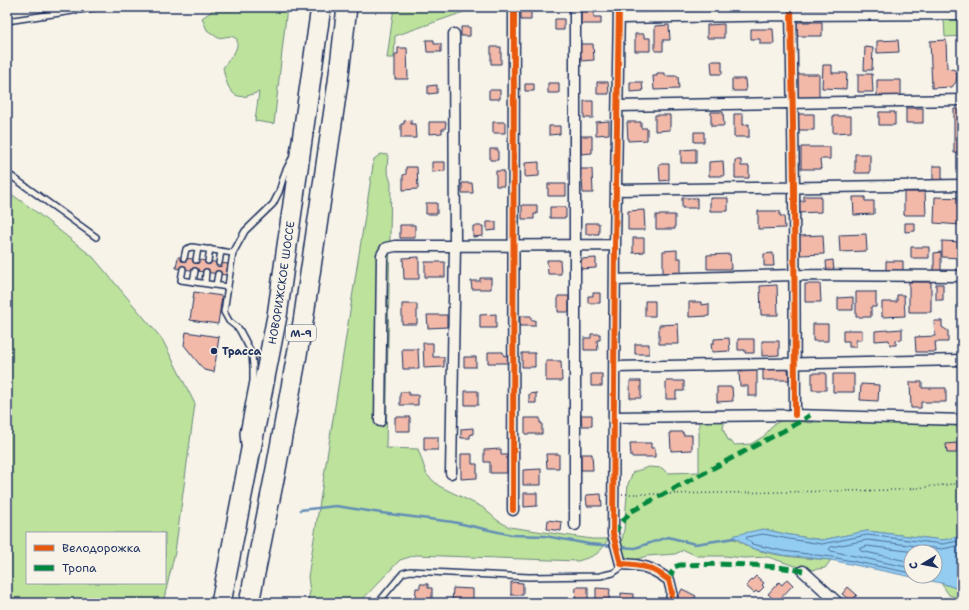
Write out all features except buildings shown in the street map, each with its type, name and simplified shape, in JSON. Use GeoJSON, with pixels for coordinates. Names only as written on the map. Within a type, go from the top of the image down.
{"type":"FeatureCollection","features":[{"type":"Feature","properties":{"kind":"highway","name":"НОВОРИЖСКОЕ ШОССЕ"},"geometry":{"type":"LineString","coordinates":[[221,603],[277,316],[321,7]]}},
{"type":"Feature","properties":{"kind":"highway","name":"М-9"},"geometry":{"type":"LineString","coordinates":[[248,603],[303,322],[338,82],[347,7]]}},
{"type":"Feature","properties":{"kind":"street"},"geometry":{"type":"LineString","coordinates":[[513,510],[514,7]]}},
{"type":"Feature","properties":{"kind":"street"},"geometry":{"type":"LineString","coordinates":[[575,7],[575,525]]}},
{"type":"Feature","properties":{"kind":"street"},"geometry":{"type":"LineString","coordinates":[[619,7],[615,245],[614,534],[621,564],[638,564],[654,570],[669,580],[672,592],[671,603]]}},
{"type":"Feature","properties":{"kind":"street"},"geometry":{"type":"LineString","coordinates":[[619,18],[791,11],[962,14]]}},
{"type":"Feature","properties":{"kind":"street"},"geometry":{"type":"LineString","coordinates":[[791,11],[795,275],[795,415]]}},
{"type":"Feature","properties":{"kind":"street"},"geometry":{"type":"LineString","coordinates":[[450,473],[455,245],[454,34]]}},
{"type":"Feature","properties":{"kind":"street"},"geometry":{"type":"LineString","coordinates":[[618,106],[962,100]]}},
{"type":"Feature","properties":{"kind":"street"},"geometry":{"type":"LineString","coordinates":[[617,190],[962,185]]}},
{"type":"Feature","properties":{"kind":"street"},"geometry":{"type":"LineString","coordinates":[[380,421],[382,255],[386,248],[395,246],[455,245],[615,245]]}},
{"type":"Feature","properties":{"kind":"street"},"geometry":{"type":"LineString","coordinates":[[615,280],[795,275],[962,276]]}},
{"type":"Feature","properties":{"kind":"street"},"geometry":{"type":"LineString","coordinates":[[615,367],[962,360]]}},
{"type":"Feature","properties":{"kind":"street"},"geometry":{"type":"LineString","coordinates":[[614,417],[795,415],[962,420]]}},
{"type":"Feature","properties":{"kind":"street"},"geometry":{"type":"LineString","coordinates":[[802,571],[838,603]]}},
{"type":"Feature","properties":{"kind":"lane"},"geometry":{"type":"LineString","coordinates":[[7,21],[99,7]]}},
{"type":"Feature","properties":{"kind":"lane"},"geometry":{"type":"LineString","coordinates":[[246,476],[243,433],[253,381],[252,354],[239,330],[229,321],[224,312],[233,253],[245,231],[273,204],[279,192],[285,172],[301,142]]}},
{"type":"Feature","properties":{"kind":"lane"},"geometry":{"type":"LineString","coordinates":[[7,173],[96,236]]}},
{"type":"Feature","properties":{"kind":"lane"},"geometry":{"type":"LineString","coordinates":[[184,258],[186,249],[192,247],[233,253]]}},
{"type":"Feature","properties":{"kind":"lane"},"geometry":{"type":"LineString","coordinates":[[196,260],[198,248]]}},
{"type":"Feature","properties":{"kind":"lane"},"geometry":{"type":"LineString","coordinates":[[208,261],[210,249]]}},
{"type":"Feature","properties":{"kind":"lane"},"geometry":{"type":"LineString","coordinates":[[220,263],[221,251]]}},
{"type":"Feature","properties":{"kind":"lane"},"geometry":{"type":"LineString","coordinates":[[183,269],[181,280],[228,287]]}},
{"type":"Feature","properties":{"kind":"lane"},"geometry":{"type":"LineString","coordinates":[[193,282],[195,271]]}},
{"type":"Feature","properties":{"kind":"lane"},"geometry":{"type":"LineString","coordinates":[[205,283],[206,272]]}},
{"type":"Feature","properties":{"kind":"lane"},"geometry":{"type":"LineString","coordinates":[[216,285],[218,274]]}},
{"type":"Feature","properties":{"kind":"lane"},"geometry":{"type":"LineString","coordinates":[[378,603],[403,573],[410,570],[529,577],[600,576],[613,574],[619,569],[621,564]]}},
{"type":"Feature","properties":{"kind":"path"},"geometry":{"type":"LineString","coordinates":[[614,494],[897,490],[962,482]]}},
{"type":"Feature","properties":{"kind":"green space"},"geometry":{"type":"Polygon","coordinates":[[[213,7],[287,7],[274,124],[255,121],[259,92],[247,96],[241,96],[236,95],[229,88],[223,68],[235,51],[237,39],[231,36],[218,38],[207,30],[202,18],[212,11],[213,7]]]}},
{"type":"Feature","properties":{"kind":"green space"},"geometry":{"type":"Polygon","coordinates":[[[394,7],[478,7],[395,36],[394,58],[387,58],[394,7]]]}},
{"type":"Feature","properties":{"kind":"green space"},"geometry":{"type":"Polygon","coordinates":[[[944,20],[962,20],[962,36],[945,37],[944,20]]]}},
{"type":"Feature","properties":{"kind":"green space"},"geometry":{"type":"Polygon","coordinates":[[[381,154],[388,155],[387,170],[391,183],[386,448],[418,449],[427,475],[439,486],[482,507],[497,520],[509,527],[592,539],[608,539],[599,552],[578,561],[416,555],[400,560],[359,603],[307,603],[310,592],[308,577],[374,159],[381,154]]]}},
{"type":"Feature","properties":{"kind":"green space"},"geometry":{"type":"Polygon","coordinates":[[[7,191],[93,257],[162,339],[195,404],[175,552],[163,603],[7,603],[7,191]]]}},
{"type":"Feature","properties":{"kind":"green space"},"geometry":{"type":"Polygon","coordinates":[[[725,418],[723,429],[728,440],[735,445],[751,444],[764,436],[774,424],[785,419],[811,423],[821,419],[962,426],[962,534],[957,537],[943,540],[867,531],[822,540],[763,529],[732,538],[749,547],[770,553],[791,557],[831,560],[825,568],[811,570],[768,557],[744,558],[697,556],[684,550],[675,554],[647,556],[634,560],[622,555],[621,545],[624,530],[628,484],[633,472],[649,467],[662,468],[667,473],[699,472],[699,420],[725,418]]]}},
{"type":"Feature","properties":{"kind":"green space"},"geometry":{"type":"Polygon","coordinates":[[[942,584],[962,590],[962,599],[949,595],[942,584]]]}},
{"type":"Feature","properties":{"kind":"water"},"geometry":{"type":"Polygon","coordinates":[[[763,529],[822,540],[867,531],[943,540],[957,537],[962,534],[962,590],[943,584],[943,544],[903,544],[903,575],[831,560],[782,555],[750,548],[738,539],[732,538],[735,535],[763,529]]]}},
{"type":"Feature","properties":{"kind":"waterway"},"geometry":{"type":"LineString","coordinates":[[300,510],[336,506],[453,522],[512,535],[545,536],[589,544],[614,546]]}},
{"type":"Feature","properties":{"kind":"waterway"},"geometry":{"type":"LineString","coordinates":[[619,547],[635,548],[668,537],[695,544],[735,538]]}},
{"type":"Feature","properties":{"kind":"marked path"},"geometry":{"type":"LineString","coordinates":[[613,534],[630,512],[800,422],[810,415]]}},
{"type":"Feature","properties":{"kind":"marked path"},"geometry":{"type":"LineString","coordinates":[[669,580],[674,567],[680,565],[757,565],[803,571]]}},
{"type":"Feature","properties":{"kind":"cycle path"},"geometry":{"type":"LineString","coordinates":[[513,510],[514,7]]}},
{"type":"Feature","properties":{"kind":"cycle path"},"geometry":{"type":"LineString","coordinates":[[619,7],[615,245],[613,534],[621,564],[635,565],[646,568],[657,572],[669,580],[672,592],[671,603]]}},
{"type":"Feature","properties":{"kind":"cycle path"},"geometry":{"type":"LineString","coordinates":[[791,7],[794,187],[795,415]]}},
{"type":"Feature","properties":{"kind":"place","name":"Трасса"},"geometry":{"type":"Point","coordinates":[214,351]}}]}
